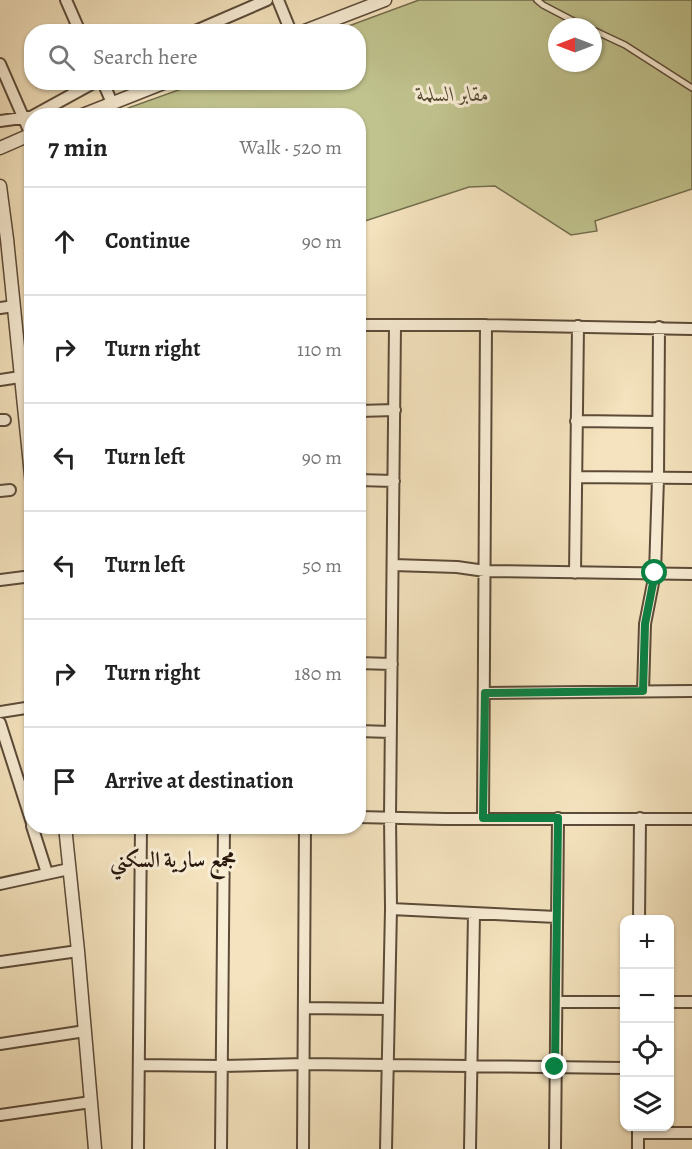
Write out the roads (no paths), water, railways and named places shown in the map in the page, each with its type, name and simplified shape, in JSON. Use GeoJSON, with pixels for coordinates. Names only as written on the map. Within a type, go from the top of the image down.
{"type":"FeatureCollection","features":[{"type":"Feature","properties":{"kind":"street"},"geometry":{"type":"LineString","coordinates":[[66,0],[76,24]]}},
{"type":"Feature","properties":{"kind":"street"},"geometry":{"type":"LineString","coordinates":[[212,24],[267,0]]}},
{"type":"Feature","properties":{"kind":"street"},"geometry":{"type":"LineString","coordinates":[[278,0],[288,24]]}},
{"type":"Feature","properties":{"kind":"street"},"geometry":{"type":"LineString","coordinates":[[323,24],[385,0]]}},
{"type":"Feature","properties":{"kind":"street"},"geometry":{"type":"LineString","coordinates":[[0,64],[25,108]]}},
{"type":"Feature","properties":{"kind":"street"},"geometry":{"type":"LineString","coordinates":[[45,108],[79,90]]}},
{"type":"Feature","properties":{"kind":"street"},"geometry":{"type":"LineString","coordinates":[[106,90],[112,103]]}},
{"type":"Feature","properties":{"kind":"street"},"geometry":{"type":"LineString","coordinates":[[100,108],[145,90]]}},
{"type":"Feature","properties":{"kind":"street"},"geometry":{"type":"LineString","coordinates":[[0,121],[24,117]]}},
{"type":"Feature","properties":{"kind":"street"},"geometry":{"type":"LineString","coordinates":[[0,148],[24,138]]}},
{"type":"Feature","properties":{"kind":"street"},"geometry":{"type":"LineString","coordinates":[[0,186],[24,413]]}},
{"type":"Feature","properties":{"kind":"street"},"geometry":{"type":"LineString","coordinates":[[0,308],[14,306]]}},
{"type":"Feature","properties":{"kind":"street"},"geometry":{"type":"LineString","coordinates":[[366,324],[692,328]]}},
{"type":"Feature","properties":{"kind":"street"},"geometry":{"type":"LineString","coordinates":[[386,1149],[391,909],[395,324]]}},
{"type":"Feature","properties":{"kind":"street"},"geometry":{"type":"LineString","coordinates":[[483,818],[486,324]]}},
{"type":"Feature","properties":{"kind":"street"},"geometry":{"type":"LineString","coordinates":[[575,573],[578,326]]}},
{"type":"Feature","properties":{"kind":"street"},"geometry":{"type":"LineString","coordinates":[[643,691],[645,624],[655,573],[659,327]]}},
{"type":"Feature","properties":{"kind":"street"},"geometry":{"type":"LineString","coordinates":[[0,380],[20,377]]}},
{"type":"Feature","properties":{"kind":"street"},"geometry":{"type":"LineString","coordinates":[[366,411],[395,410]]}},
{"type":"Feature","properties":{"kind":"street"},"geometry":{"type":"LineString","coordinates":[[576,422],[658,422]]}},
{"type":"Feature","properties":{"kind":"street"},"geometry":{"type":"LineString","coordinates":[[576,477],[692,478]]}},
{"type":"Feature","properties":{"kind":"street"},"geometry":{"type":"LineString","coordinates":[[366,480],[394,481]]}},
{"type":"Feature","properties":{"kind":"street"},"geometry":{"type":"LineString","coordinates":[[393,565],[458,567],[485,571],[692,574]]}},
{"type":"Feature","properties":{"kind":"street"},"geometry":{"type":"LineString","coordinates":[[0,580],[24,577]]}},
{"type":"Feature","properties":{"kind":"street"},"geometry":{"type":"LineString","coordinates":[[366,663],[392,664]]}},
{"type":"Feature","properties":{"kind":"street"},"geometry":{"type":"LineString","coordinates":[[485,693],[692,691]]}},
{"type":"Feature","properties":{"kind":"street"},"geometry":{"type":"LineString","coordinates":[[0,712],[24,708]]}},
{"type":"Feature","properties":{"kind":"street"},"geometry":{"type":"LineString","coordinates":[[0,723],[24,781]]}},
{"type":"Feature","properties":{"kind":"street"},"geometry":{"type":"LineString","coordinates":[[366,732],[391,732]]}},
{"type":"Feature","properties":{"kind":"street"},"geometry":{"type":"LineString","coordinates":[[366,817],[692,819]]}},
{"type":"Feature","properties":{"kind":"street"},"geometry":{"type":"LineString","coordinates":[[555,1149],[558,818]]}},
{"type":"Feature","properties":{"kind":"street"},"geometry":{"type":"LineString","coordinates":[[639,915],[640,818]]}},
{"type":"Feature","properties":{"kind":"street"},"geometry":{"type":"LineString","coordinates":[[35,834],[47,873]]}},
{"type":"Feature","properties":{"kind":"street"},"geometry":{"type":"LineString","coordinates":[[66,834],[86,1031],[95,1149]]}},
{"type":"Feature","properties":{"kind":"street"},"geometry":{"type":"LineString","coordinates":[[138,1149],[141,834]]}},
{"type":"Feature","properties":{"kind":"street"},"geometry":{"type":"LineString","coordinates":[[221,1149],[224,834]]}},
{"type":"Feature","properties":{"kind":"street"},"geometry":{"type":"LineString","coordinates":[[303,1149],[305,834]]}},
{"type":"Feature","properties":{"kind":"street"},"geometry":{"type":"LineString","coordinates":[[0,884],[69,869]]}},
{"type":"Feature","properties":{"kind":"street"},"geometry":{"type":"LineString","coordinates":[[391,909],[557,917]]}},
{"type":"Feature","properties":{"kind":"street"},"geometry":{"type":"LineString","coordinates":[[470,1149],[474,913]]}},
{"type":"Feature","properties":{"kind":"street"},"geometry":{"type":"LineString","coordinates":[[0,962],[78,951]]}},
{"type":"Feature","properties":{"kind":"street"},"geometry":{"type":"LineString","coordinates":[[556,1002],[620,1002]]}},
{"type":"Feature","properties":{"kind":"street"},"geometry":{"type":"LineString","coordinates":[[674,1002],[692,1002]]}},
{"type":"Feature","properties":{"kind":"street"},"geometry":{"type":"LineString","coordinates":[[305,1008],[389,1009]]}},
{"type":"Feature","properties":{"kind":"street"},"geometry":{"type":"LineString","coordinates":[[0,1044],[86,1031]]}},
{"type":"Feature","properties":{"kind":"street"},"geometry":{"type":"LineString","coordinates":[[140,1065],[305,1064],[620,1068]]}},
{"type":"Feature","properties":{"kind":"street"},"geometry":{"type":"LineString","coordinates":[[0,1115],[90,1102]]}},
{"type":"Feature","properties":{"kind":"street"},"geometry":{"type":"LineString","coordinates":[[638,1131],[638,1149]]}},
{"type":"Feature","properties":{"kind":"street"},"geometry":{"type":"LineString","coordinates":[[656,1131],[692,1133]]}},
{"type":"Feature","properties":{"kind":"lane"},"geometry":{"type":"LineString","coordinates":[[537,0],[568,18]]}},
{"type":"Feature","properties":{"kind":"lane"},"geometry":{"type":"LineString","coordinates":[[602,34],[625,45],[692,88]]}},
{"type":"Feature","properties":{"kind":"district","name":"مجمع سارية السكني"},"geometry":{"type":"Point","coordinates":[173,860]}},
{"type":"Feature","properties":{"kind":"park label","name":"مقابر السلمة"},"geometry":{"type":"Point","coordinates":[453,94]}}]}
